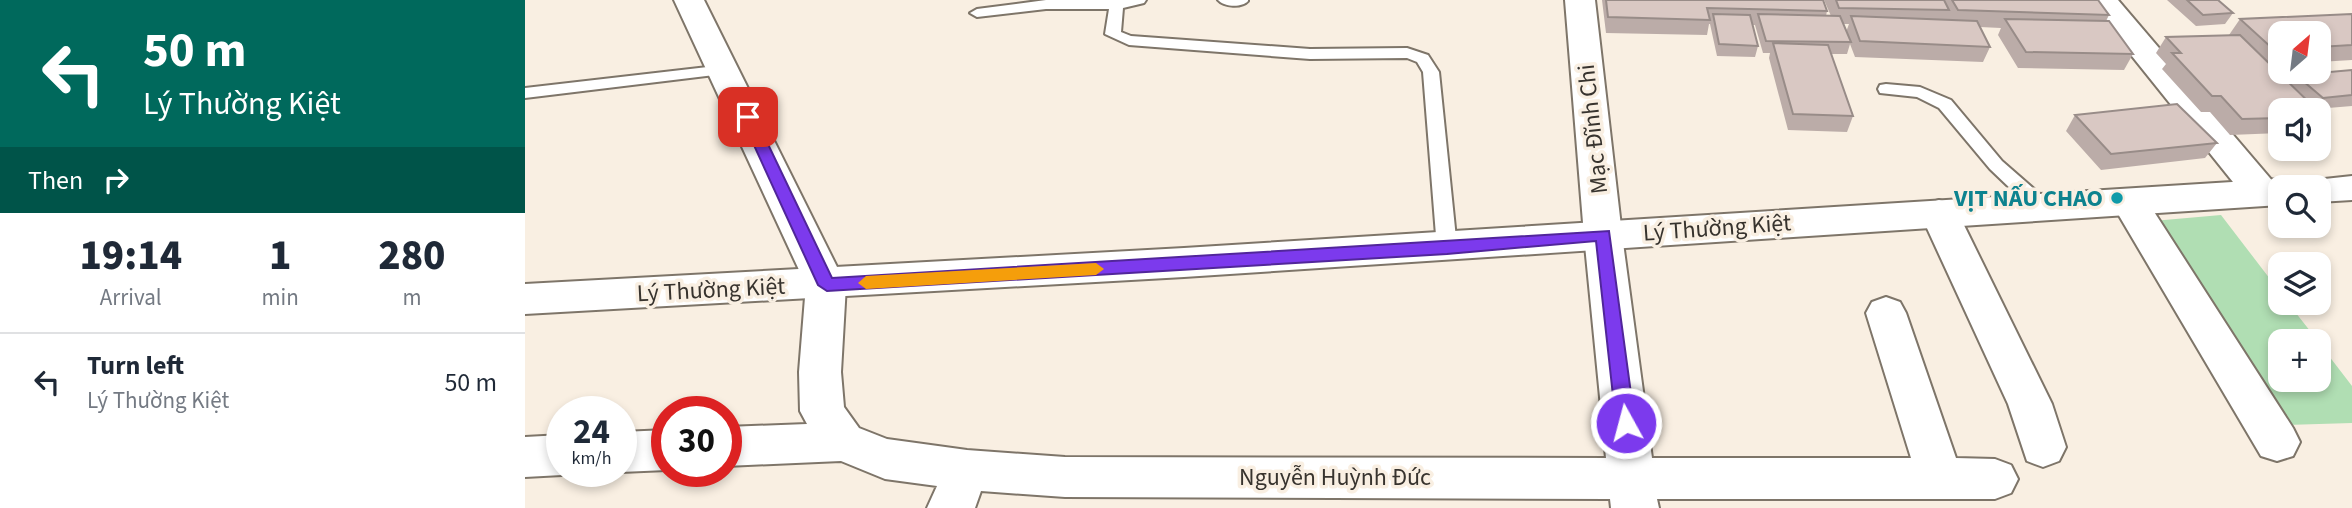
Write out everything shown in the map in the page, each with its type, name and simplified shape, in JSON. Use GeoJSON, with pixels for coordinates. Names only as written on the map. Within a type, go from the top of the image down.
{"type":"FeatureCollection","features":[{"type":"Feature","properties":{"kind":"street"},"geometry":{"type":"LineString","coordinates":[[689,0],[827,285],[820,372],[822,411],[843,442]]}},
{"type":"Feature","properties":{"kind":"street","name":"Mạc Đĩnh Chi"},"geometry":{"type":"LineString","coordinates":[[1580,0],[1603,235],[1633,492]]}},
{"type":"Feature","properties":{"kind":"street"},"geometry":{"type":"LineString","coordinates":[[2102,0],[2268,190]]}},
{"type":"Feature","properties":{"kind":"street"},"geometry":{"type":"LineString","coordinates":[[2331,189],[2352,188]]}},
{"type":"Feature","properties":{"kind":"street","name":"Lý Thường Kiệt"},"geometry":{"type":"LineString","coordinates":[[525,299],[827,285],[1447,248],[1603,235],[2268,193]]}},
{"type":"Feature","properties":{"kind":"street"},"geometry":{"type":"LineString","coordinates":[[2129,202],[2277,442]]}},
{"type":"Feature","properties":{"kind":"street"},"geometry":{"type":"LineString","coordinates":[[1939,214],[2030,404],[2043,447]]}},
{"type":"Feature","properties":{"kind":"street"},"geometry":{"type":"LineString","coordinates":[[1886,313],[1940,478]]}},
{"type":"Feature","properties":{"kind":"street"},"geometry":{"type":"LineString","coordinates":[[742,446],[843,442]]}},
{"type":"Feature","properties":{"kind":"street","name":"Nguyễn Huỳnh Đức"},"geometry":{"type":"LineString","coordinates":[[843,442],[959,489],[1060,492],[1633,492],[1940,478],[1995,479]]}},
{"type":"Feature","properties":{"kind":"street"},"geometry":{"type":"LineString","coordinates":[[525,457],[546,456]]}},
{"type":"Feature","properties":{"kind":"lane"},"geometry":{"type":"LineString","coordinates":[[977,13],[1064,4],[1115,5],[1139,0]]}},
{"type":"Feature","properties":{"kind":"lane"},"geometry":{"type":"LineString","coordinates":[[1226,0],[1241,1]]}},
{"type":"Feature","properties":{"kind":"lane"},"geometry":{"type":"LineString","coordinates":[[1115,5],[1117,12],[1114,34],[1129,40],[1310,54],[1407,53],[1427,61],[1431,72],[1447,248]]}},
{"type":"Feature","properties":{"kind":"lane"},"geometry":{"type":"LineString","coordinates":[[525,93],[725,70]]}},
{"type":"Feature","properties":{"kind":"lane"},"geometry":{"type":"LineString","coordinates":[[1886,89],[1920,92],[1945,104],[1996,165],[2042,207]]}},
{"type":"Feature","properties":{"kind":"green space"},"geometry":{"type":"Polygon","coordinates":[[[2221,215],[2268,276],[2268,315],[2297,315],[2309,329],[2268,329],[2268,392],[2331,392],[2331,359],[2352,386],[2352,423],[2283,425],[2153,221],[2221,215]]]}},
{"type":"Feature","properties":{"kind":"building"},"geometry":{"type":"Polygon","coordinates":[[[1606,0],[1823,0],[1827,11],[1707,8],[1710,20],[1608,17],[1606,0]]]}},
{"type":"Feature","properties":{"kind":"building"},"geometry":{"type":"Polygon","coordinates":[[[1836,0],[1944,0],[1949,10],[1839,8],[1836,0]]]}},
{"type":"Feature","properties":{"kind":"building"},"geometry":{"type":"Polygon","coordinates":[[[1952,0],[2098,0],[2109,15],[1958,10],[1952,0]]]}},
{"type":"Feature","properties":{"kind":"building"},"geometry":{"type":"Polygon","coordinates":[[[2187,0],[2218,0],[2233,13],[2203,15],[2187,0]]]}},
{"type":"Feature","properties":{"kind":"building"},"geometry":{"type":"Polygon","coordinates":[[[1713,14],[1750,15],[1758,46],[1719,44],[1713,14]]]}},
{"type":"Feature","properties":{"kind":"building"},"geometry":{"type":"Polygon","coordinates":[[[1758,14],[1840,16],[1851,42],[1766,41],[1758,14]]]}},
{"type":"Feature","properties":{"kind":"building"},"geometry":{"type":"Polygon","coordinates":[[[2352,14],[2352,45],[2331,46],[2331,21],[2268,21],[2268,44],[2240,19],[2352,14]]]}},
{"type":"Feature","properties":{"kind":"building"},"geometry":{"type":"Polygon","coordinates":[[[1851,16],[1977,21],[1990,47],[1860,41],[1851,16]]]}},
{"type":"Feature","properties":{"kind":"building"},"geometry":{"type":"Polygon","coordinates":[[[2005,19],[2109,21],[2133,54],[2026,52],[2005,19]]]}},
{"type":"Feature","properties":{"kind":"building"},"geometry":{"type":"Polygon","coordinates":[[[2240,35],[2268,62],[2268,84],[2290,84],[2305,98],[2268,98],[2268,118],[2242,119],[2221,96],[2212,96],[2172,53],[2181,53],[2166,37],[2240,35]]]}},
{"type":"Feature","properties":{"kind":"building"},"geometry":{"type":"Polygon","coordinates":[[[1773,43],[1828,45],[1853,116],[1793,114],[1773,43]]]}},
{"type":"Feature","properties":{"kind":"building"},"geometry":{"type":"Polygon","coordinates":[[[2352,70],[2352,95],[2323,98],[2307,84],[2331,84],[2331,72],[2352,70]]]}},
{"type":"Feature","properties":{"kind":"building"},"geometry":{"type":"Polygon","coordinates":[[[2177,104],[2217,143],[2111,154],[2075,115],[2177,104]]]}},
{"type":"Feature","properties":{"kind":"slow traffic"},"geometry":{"type":"LineString","coordinates":[[866,283],[1096,269]]}},
{"type":"Feature","properties":{"kind":"place","name":"VỊT NẤU CHAO"},"geometry":{"type":"Point","coordinates":[2117,198]}},
{"type":"Feature","properties":{"kind":"route"},"geometry":{"type":"LineString","coordinates":[[748,117],[827,285],[1447,248],[1603,235],[1626,423]]}}]}
